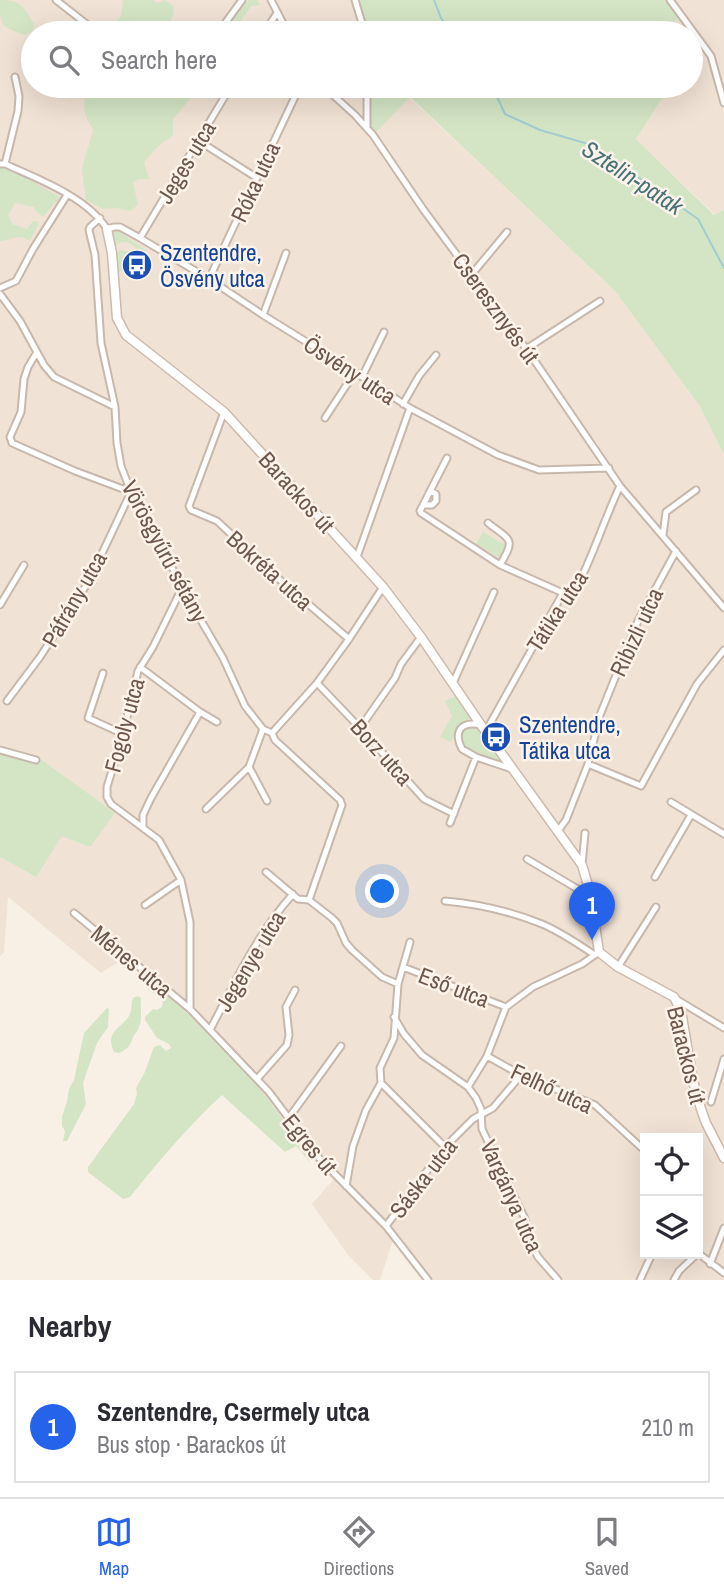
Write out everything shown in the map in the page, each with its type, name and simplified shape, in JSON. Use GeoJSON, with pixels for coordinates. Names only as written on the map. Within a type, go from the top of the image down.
{"type":"FeatureCollection","features":[{"type":"Feature","properties":{"kind":"street"},"geometry":{"type":"LineString","coordinates":[[56,0],[83,21]]}},
{"type":"Feature","properties":{"kind":"street"},"geometry":{"type":"LineString","coordinates":[[227,21],[242,0]]}},
{"type":"Feature","properties":{"kind":"street"},"geometry":{"type":"LineString","coordinates":[[271,0],[281,21]]}},
{"type":"Feature","properties":{"kind":"street"},"geometry":{"type":"LineString","coordinates":[[355,0],[361,21]]}},
{"type":"Feature","properties":{"kind":"street"},"geometry":{"type":"LineString","coordinates":[[670,0],[685,21]]}},
{"type":"Feature","properties":{"kind":"street"},"geometry":{"type":"LineString","coordinates":[[272,21],[277,13]]}},
{"type":"Feature","properties":{"kind":"street"},"geometry":{"type":"LineString","coordinates":[[703,45],[711,56],[723,102]]}},
{"type":"Feature","properties":{"kind":"street"},"geometry":{"type":"LineString","coordinates":[[2,164],[18,111],[19,96],[15,77]]}},
{"type":"Feature","properties":{"kind":"street","name":"Jeges utca"},"geometry":{"type":"LineString","coordinates":[[140,238],[224,98]]}},
{"type":"Feature","properties":{"kind":"street","name":"Róka utca"},"geometry":{"type":"LineString","coordinates":[[209,279],[294,98]]}},
{"type":"Feature","properties":{"kind":"street","name":"Cseresznyés út"},"geometry":{"type":"LineString","coordinates":[[336,98],[366,128],[526,349],[620,486],[724,608]]}},
{"type":"Feature","properties":{"kind":"street"},"geometry":{"type":"LineString","coordinates":[[366,128],[367,98]]}},
{"type":"Feature","properties":{"kind":"street"},"geometry":{"type":"LineString","coordinates":[[199,141],[257,178]]}},
{"type":"Feature","properties":{"kind":"street","name":"Barackos út"},"geometry":{"type":"LineString","coordinates":[[2,164],[39,179],[78,201],[100,218],[107,229],[112,253],[115,306],[121,328],[134,342],[224,412],[357,557],[421,637],[582,865],[590,892],[597,953],[674,997],[681,1011],[693,1081],[701,1109],[724,1158]]}},
{"type":"Feature","properties":{"kind":"street"},"geometry":{"type":"LineString","coordinates":[[0,288],[16,281],[66,195]]}},
{"type":"Feature","properties":{"kind":"street","name":"Vörösgyűrű sétány"},"geometry":{"type":"LineString","coordinates":[[100,218],[89,230],[95,255],[101,343],[115,407],[121,466],[131,492],[223,658],[245,706],[263,729]]}},
{"type":"Feature","properties":{"kind":"street","name":"Ösvény utca"},"geometry":{"type":"LineString","coordinates":[[107,229],[120,227],[140,238],[209,279],[403,404],[498,455],[539,470],[609,468]]}},
{"type":"Feature","properties":{"kind":"street"},"geometry":{"type":"LineString","coordinates":[[472,274],[507,232]]}},
{"type":"Feature","properties":{"kind":"street"},"geometry":{"type":"LineString","coordinates":[[263,315],[286,253]]}},
{"type":"Feature","properties":{"kind":"street"},"geometry":{"type":"LineString","coordinates":[[0,294],[54,377],[115,407]]}},
{"type":"Feature","properties":{"kind":"street"},"geometry":{"type":"LineString","coordinates":[[526,349],[600,300]]}},
{"type":"Feature","properties":{"kind":"street"},"geometry":{"type":"LineString","coordinates":[[362,377],[384,332]]}},
{"type":"Feature","properties":{"kind":"street"},"geometry":{"type":"LineString","coordinates":[[37,352],[24,379],[21,412],[10,437],[12,443],[131,492]]}},
{"type":"Feature","properties":{"kind":"street"},"geometry":{"type":"LineString","coordinates":[[403,404],[436,355]]}},
{"type":"Feature","properties":{"kind":"street"},"geometry":{"type":"LineString","coordinates":[[326,418],[355,372]]}},
{"type":"Feature","properties":{"kind":"street"},"geometry":{"type":"LineString","coordinates":[[357,557],[410,408]]}},
{"type":"Feature","properties":{"kind":"street","name":"Bokréta utca"},"geometry":{"type":"LineString","coordinates":[[224,412],[189,506],[191,510],[217,522],[349,639]]}},
{"type":"Feature","properties":{"kind":"street"},"geometry":{"type":"LineString","coordinates":[[447,458],[420,511],[422,514],[500,565],[563,593]]}},
{"type":"Feature","properties":{"kind":"street","name":"Tátika utca"},"geometry":{"type":"LineString","coordinates":[[483,728],[563,593],[576,589],[620,486]]}},
{"type":"Feature","properties":{"kind":"street"},"geometry":{"type":"LineString","coordinates":[[663,535],[666,512],[696,490]]}},
{"type":"Feature","properties":{"kind":"street"},"geometry":{"type":"LineString","coordinates":[[423,505],[436,502],[436,494],[430,491]]}},
{"type":"Feature","properties":{"kind":"street","name":"Páfrány utca"},"geometry":{"type":"LineString","coordinates":[[7,701],[40,657],[89,581],[131,492]]}},
{"type":"Feature","properties":{"kind":"street"},"geometry":{"type":"LineString","coordinates":[[488,523],[510,543],[500,565]]}},
{"type":"Feature","properties":{"kind":"street","name":"Ribizli utca"},"geometry":{"type":"LineString","coordinates":[[557,832],[566,820],[588,764],[600,715],[616,672],[638,621],[676,551]]}},
{"type":"Feature","properties":{"kind":"street"},"geometry":{"type":"LineString","coordinates":[[0,605],[24,565]]}},
{"type":"Feature","properties":{"kind":"street"},"geometry":{"type":"LineString","coordinates":[[272,733],[317,682],[383,587]]}},
{"type":"Feature","properties":{"kind":"street","name":"Fogoly utca"},"geometry":{"type":"LineString","coordinates":[[182,588],[140,667],[107,788],[107,797],[111,804],[159,840],[181,880],[190,922],[190,1009]]}},
{"type":"Feature","properties":{"kind":"street"},"geometry":{"type":"LineString","coordinates":[[453,683],[494,592]]}},
{"type":"Feature","properties":{"kind":"street"},"geometry":{"type":"LineString","coordinates":[[360,727],[421,637]]}},
{"type":"Feature","properties":{"kind":"street"},"geometry":{"type":"LineString","coordinates":[[588,764],[641,786],[696,684],[724,650]]}},
{"type":"Feature","properties":{"kind":"street"},"geometry":{"type":"LineString","coordinates":[[140,667],[216,722]]}},
{"type":"Feature","properties":{"kind":"street"},"geometry":{"type":"LineString","coordinates":[[103,673],[88,719],[123,734]]}},
{"type":"Feature","properties":{"kind":"street","name":"Borz utca"},"geometry":{"type":"LineString","coordinates":[[317,682],[425,799],[454,814]]}},
{"type":"Feature","properties":{"kind":"street"},"geometry":{"type":"LineString","coordinates":[[142,827],[143,815],[151,798],[200,712]]}},
{"type":"Feature","properties":{"kind":"street"},"geometry":{"type":"LineString","coordinates":[[483,728],[470,723],[460,730],[458,742],[462,749],[476,757],[512,769]]}},
{"type":"Feature","properties":{"kind":"street"},"geometry":{"type":"LineString","coordinates":[[206,809],[249,767],[263,729],[272,733],[275,740],[340,800],[342,805],[309,900]]}},
{"type":"Feature","properties":{"kind":"street"},"geometry":{"type":"LineString","coordinates":[[0,750],[36,760]]}},
{"type":"Feature","properties":{"kind":"street"},"geometry":{"type":"LineString","coordinates":[[450,823],[476,757]]}},
{"type":"Feature","properties":{"kind":"street"},"geometry":{"type":"LineString","coordinates":[[249,767],[267,801]]}},
{"type":"Feature","properties":{"kind":"street"},"geometry":{"type":"LineString","coordinates":[[671,802],[724,834]]}},
{"type":"Feature","properties":{"kind":"street"},"geometry":{"type":"LineString","coordinates":[[655,877],[691,815]]}},
{"type":"Feature","properties":{"kind":"street","name":"Barackos út"},"geometry":{"type":"LineString","coordinates":[[582,865],[585,833]]}},
{"type":"Feature","properties":{"kind":"street"},"geometry":{"type":"LineString","coordinates":[[527,859],[581,891],[590,892]]}},
{"type":"Feature","properties":{"kind":"street"},"geometry":{"type":"LineString","coordinates":[[266,872],[298,899],[309,900],[332,918],[346,943],[369,967],[397,984]]}},
{"type":"Feature","properties":{"kind":"street"},"geometry":{"type":"LineString","coordinates":[[145,905],[181,880]]}},
{"type":"Feature","properties":{"kind":"street","name":"Jegenye utca"},"geometry":{"type":"LineString","coordinates":[[210,1030],[248,955],[293,894]]}},
{"type":"Feature","properties":{"kind":"street"},"geometry":{"type":"LineString","coordinates":[[444,901],[474,904],[508,912],[543,924],[597,953],[582,964],[533,986],[506,1007],[487,1056],[468,1087]]}},
{"type":"Feature","properties":{"kind":"street"},"geometry":{"type":"LineString","coordinates":[[618,967],[656,907]]}},
{"type":"Feature","properties":{"kind":"street","name":"Ménes utca"},"geometry":{"type":"LineString","coordinates":[[74,913],[190,1009]]}},
{"type":"Feature","properties":{"kind":"street"},"geometry":{"type":"LineString","coordinates":[[346,1186],[357,1135],[373,1095],[381,1083],[380,1068],[394,1038],[397,984],[410,942]]}},
{"type":"Feature","properties":{"kind":"street","name":"Eső utca"},"geometry":{"type":"LineString","coordinates":[[403,967],[506,1007]]}},
{"type":"Feature","properties":{"kind":"street"},"geometry":{"type":"LineString","coordinates":[[257,1079],[287,1045],[289,1035],[286,1007],[295,990]]}},
{"type":"Feature","properties":{"kind":"street"},"geometry":{"type":"LineString","coordinates":[[674,997],[724,1028]]}},
{"type":"Feature","properties":{"kind":"street","name":"Egres út"},"geometry":{"type":"LineString","coordinates":[[190,1009],[269,1092],[317,1157],[386,1226],[428,1280]]}},
{"type":"Feature","properties":{"kind":"street","name":"Vargánya utca"},"geometry":{"type":"LineString","coordinates":[[394,1017],[422,1055],[468,1087],[476,1098],[485,1136],[525,1219],[529,1240],[538,1257],[558,1280]]}},
{"type":"Feature","properties":{"kind":"street"},"geometry":{"type":"LineString","coordinates":[[288,1119],[341,1046]]}},
{"type":"Feature","properties":{"kind":"street","name":"Felhő utca"},"geometry":{"type":"LineString","coordinates":[[487,1056],[521,1075],[595,1105],[640,1146]]}},
{"type":"Feature","properties":{"kind":"street"},"geometry":{"type":"LineString","coordinates":[[710,1102],[724,1059]]}},
{"type":"Feature","properties":{"kind":"street","name":"Sáska utca"},"geometry":{"type":"LineString","coordinates":[[386,1226],[445,1147],[473,1119],[488,1112],[499,1102],[521,1075]]}},
{"type":"Feature","properties":{"kind":"street"},"geometry":{"type":"LineString","coordinates":[[381,1083],[445,1147]]}},
{"type":"Feature","properties":{"kind":"street"},"geometry":{"type":"LineString","coordinates":[[710,1264],[724,1228]]}},
{"type":"Feature","properties":{"kind":"street"},"geometry":{"type":"LineString","coordinates":[[703,1258],[724,1273]]}},
{"type":"Feature","properties":{"kind":"street"},"geometry":{"type":"LineString","coordinates":[[640,1280],[650,1259]]}},
{"type":"Feature","properties":{"kind":"street"},"geometry":{"type":"LineString","coordinates":[[674,1280],[692,1259]]}},
{"type":"Feature","properties":{"kind":"shaded area"},"geometry":{"type":"Polygon","coordinates":[[[0,0],[355,0],[361,21],[21,21],[21,98],[410,98],[615,291],[699,405],[724,455],[724,1280],[425,1280],[393,1240],[380,1280],[373,1280],[348,1255],[312,1204],[333,1180],[225,1054],[125,958],[101,973],[8,897],[4,953],[0,956],[0,857],[36,877],[0,749],[0,0]]]}},
{"type":"Feature","properties":{"kind":"shaded area"},"geometry":{"type":"Polygon","coordinates":[[[667,0],[724,0],[724,210],[715,215],[636,139],[662,98],[703,98],[703,21],[675,21],[677,19],[667,0]]]}},
{"type":"Feature","properties":{"kind":"green space"},"geometry":{"type":"Polygon","coordinates":[[[0,0],[13,1],[21,6],[32,21],[21,21],[21,34],[6,27],[0,16],[0,0]]]}},
{"type":"Feature","properties":{"kind":"green space"},"geometry":{"type":"Polygon","coordinates":[[[123,0],[153,0],[157,3],[165,0],[174,7],[170,21],[116,21],[121,16],[123,0]]]}},
{"type":"Feature","properties":{"kind":"green space"},"geometry":{"type":"Polygon","coordinates":[[[248,0],[257,0],[260,5],[251,6],[240,21],[232,21],[248,0]]]}},
{"type":"Feature","properties":{"kind":"green space"},"geometry":{"type":"Polygon","coordinates":[[[355,0],[667,0],[678,19],[676,21],[361,21],[355,0]]]}},
{"type":"Feature","properties":{"kind":"green space"},"geometry":{"type":"Polygon","coordinates":[[[86,98],[190,99],[173,119],[173,135],[144,162],[149,179],[133,182],[138,205],[130,211],[103,209],[86,200],[82,169],[93,130],[86,115],[86,98]]]}},
{"type":"Feature","properties":{"kind":"green space"},"geometry":{"type":"Polygon","coordinates":[[[367,98],[409,98],[373,135],[367,128],[367,98]]]}},
{"type":"Feature","properties":{"kind":"green space"},"geometry":{"type":"Polygon","coordinates":[[[411,98],[662,98],[636,139],[714,215],[724,210],[724,455],[699,405],[615,291],[411,98]]]}},
{"type":"Feature","properties":{"kind":"green space"},"geometry":{"type":"Polygon","coordinates":[[[0,168],[8,168],[60,197],[43,217],[34,207],[15,203],[8,215],[12,224],[27,229],[33,221],[39,222],[30,241],[18,237],[0,241],[0,168]]]}},
{"type":"Feature","properties":{"kind":"green space"},"geometry":{"type":"Polygon","coordinates":[[[113,230],[146,250],[140,256],[136,249],[126,242],[115,246],[111,233],[113,230]]]}},
{"type":"Feature","properties":{"kind":"green space"},"geometry":{"type":"Polygon","coordinates":[[[121,250],[129,252],[131,259],[127,265],[121,265],[124,268],[116,276],[115,255],[121,250]]]}},
{"type":"Feature","properties":{"kind":"green space"},"geometry":{"type":"Polygon","coordinates":[[[483,532],[507,546],[500,558],[476,544],[483,532]]]}},
{"type":"Feature","properties":{"kind":"green space"},"geometry":{"type":"Polygon","coordinates":[[[458,695],[472,717],[459,727],[451,742],[440,737],[452,716],[445,701],[458,695]]]}},
{"type":"Feature","properties":{"kind":"green space"},"geometry":{"type":"Polygon","coordinates":[[[469,727],[480,731],[502,763],[467,751],[460,736],[463,730],[469,727]]]}},
{"type":"Feature","properties":{"kind":"green space"},"geometry":{"type":"Polygon","coordinates":[[[0,749],[43,761],[115,813],[90,847],[62,836],[36,877],[0,857],[0,749]]]}},
{"type":"Feature","properties":{"kind":"green space"},"geometry":{"type":"Polygon","coordinates":[[[151,985],[156,986],[182,1008],[254,1081],[312,1159],[309,1161],[296,1146],[285,1152],[222,1095],[186,1131],[130,1197],[123,1199],[88,1172],[88,1167],[134,1104],[136,1088],[154,1047],[160,1045],[166,1051],[171,1048],[157,1038],[145,1020],[153,1009],[162,1007],[163,1002],[148,990],[151,985]]]}},
{"type":"Feature","properties":{"kind":"green space"},"geometry":{"type":"Polygon","coordinates":[[[133,998],[141,998],[139,1028],[127,1049],[114,1052],[111,1039],[129,1016],[133,998]]]}},
{"type":"Feature","properties":{"kind":"green space"},"geometry":{"type":"Polygon","coordinates":[[[107,1008],[108,1027],[97,1043],[83,1083],[86,1104],[67,1141],[63,1141],[65,1131],[62,1117],[74,1080],[84,1033],[107,1008]]]}},
{"type":"Feature","properties":{"kind":"waterway","name":"Sztelin-patak"},"geometry":{"type":"LineString","coordinates":[[434,0],[443,21]]}},
{"type":"Feature","properties":{"kind":"waterway","name":"Sztelin-patak"},"geometry":{"type":"LineString","coordinates":[[498,98],[505,114],[540,130],[585,143],[698,219],[724,268]]}},
{"type":"Feature","properties":{"kind":"place","name":"Szentendre, Ösvény utca"},"geometry":{"type":"Point","coordinates":[137,265]}},
{"type":"Feature","properties":{"kind":"place","name":"Szentendre, Tátika utca"},"geometry":{"type":"Point","coordinates":[496,737]}},
{"type":"Feature","properties":{"kind":"place","name":"Szentendre, Csermely utca"},"geometry":{"type":"Point","coordinates":[592,940]}}]}
